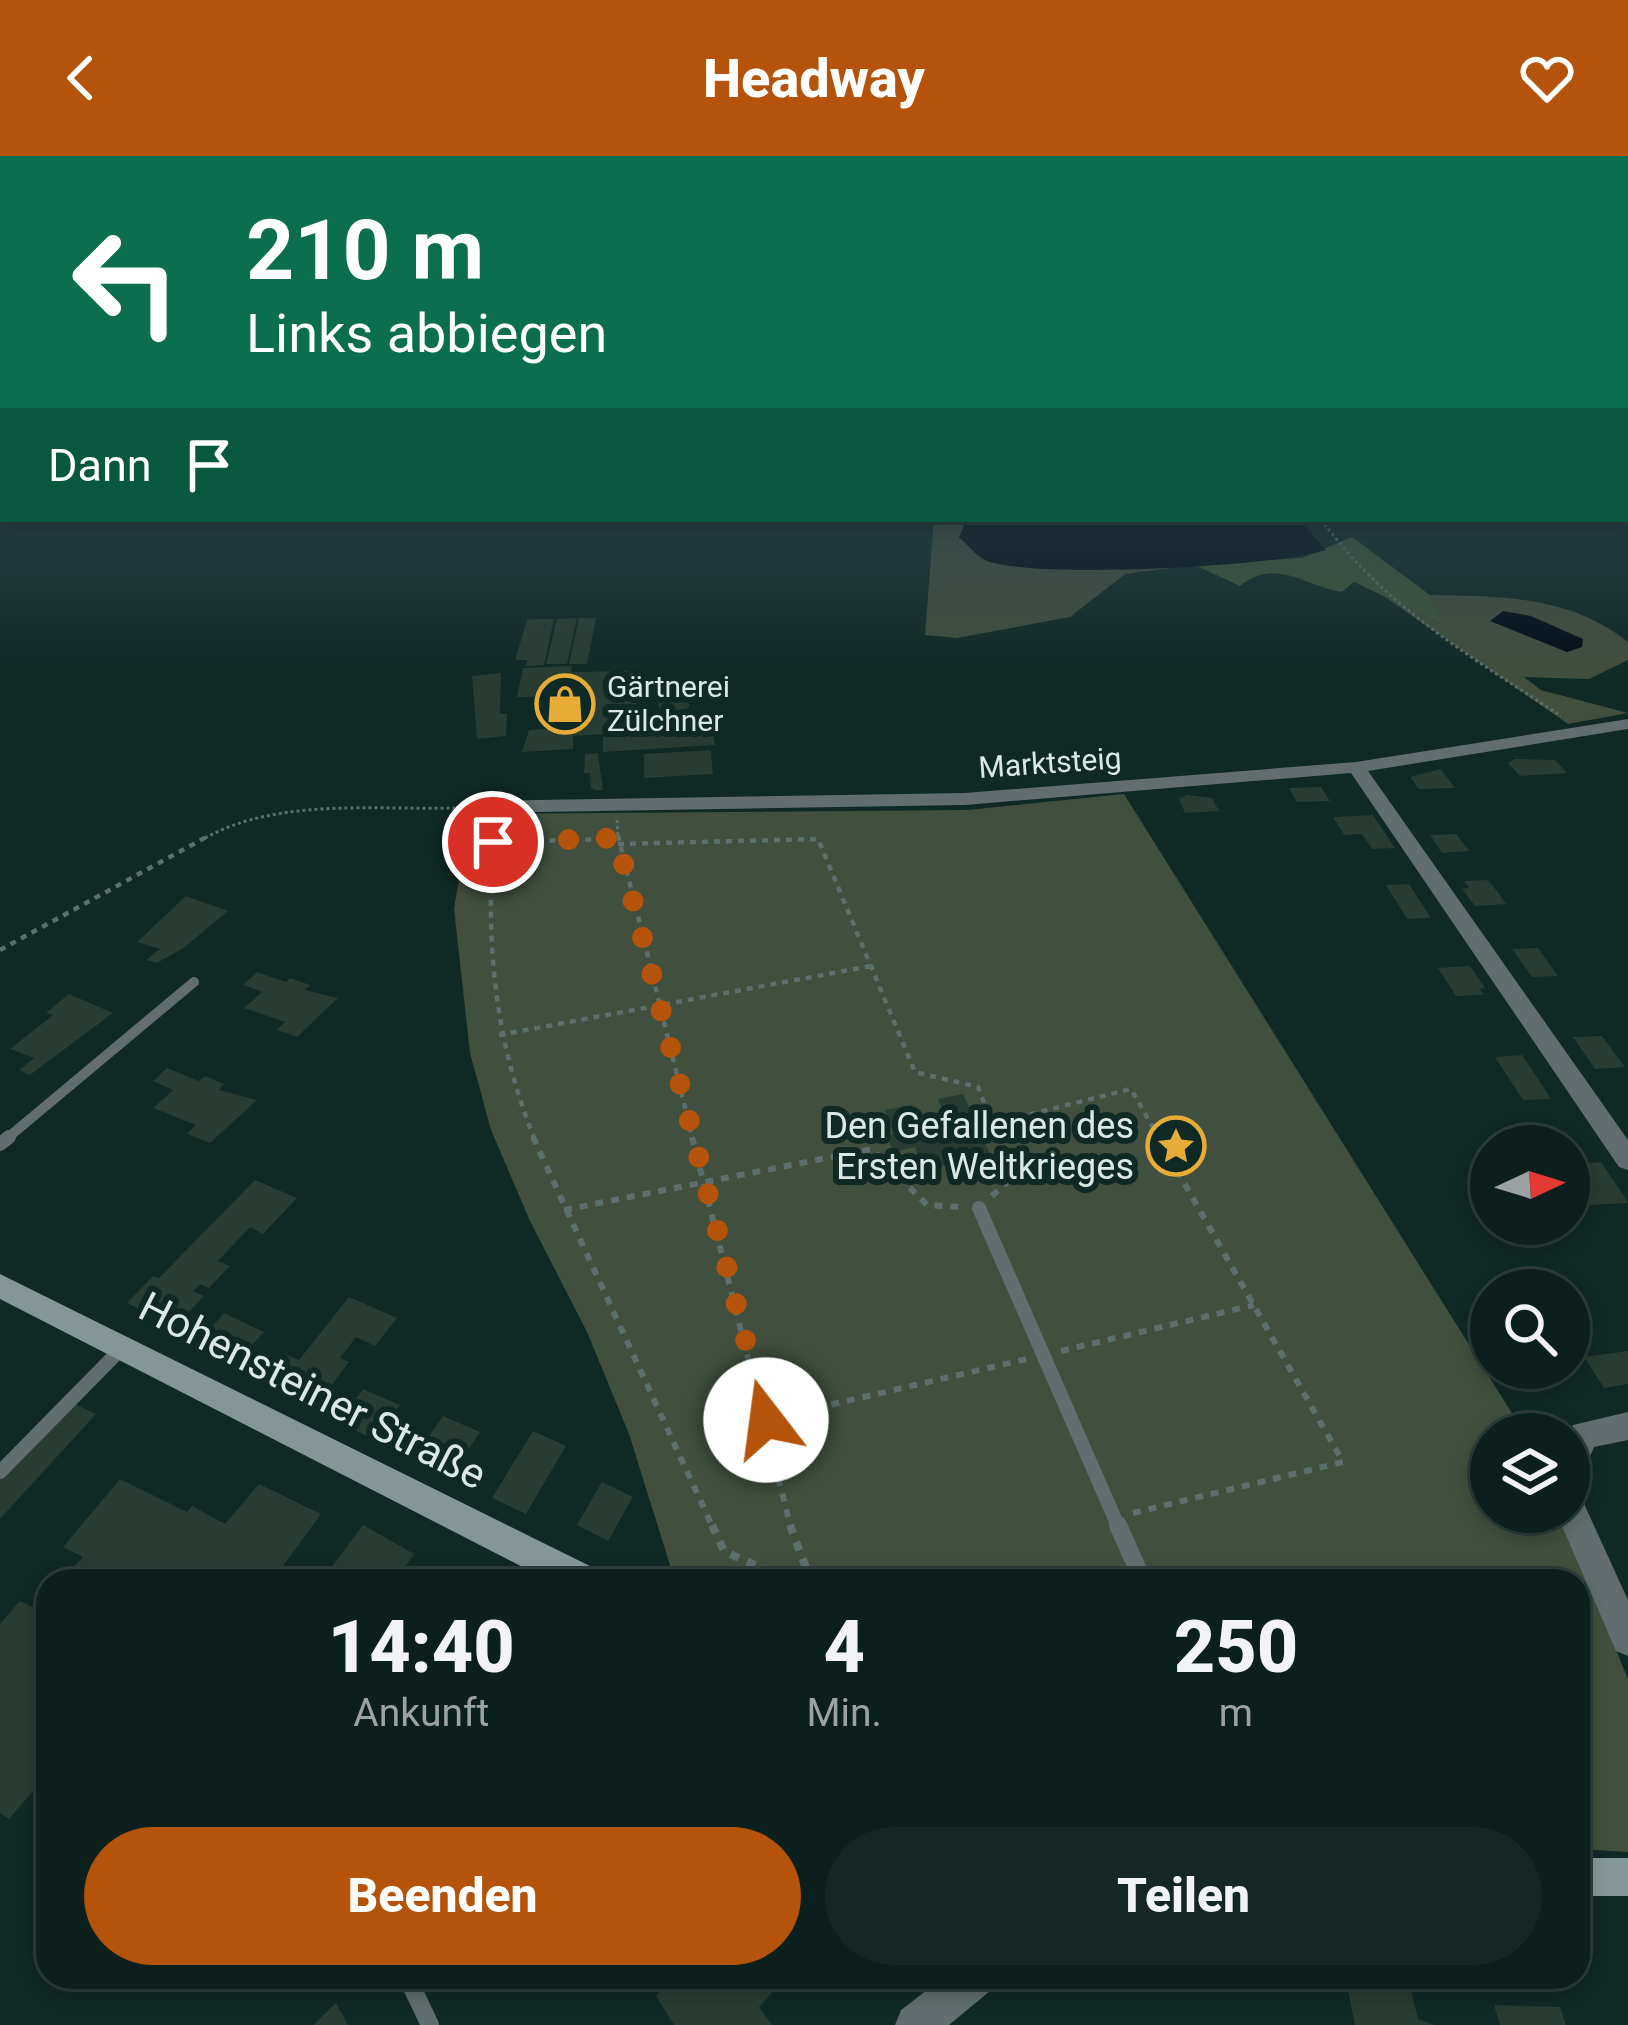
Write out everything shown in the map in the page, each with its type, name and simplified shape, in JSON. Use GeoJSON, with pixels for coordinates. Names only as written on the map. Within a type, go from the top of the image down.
{"type":"FeatureCollection","features":[{"type":"Feature","properties":{"kind":"main road","name":"Hohensteiner Straße"},"geometry":{"type":"LineString","coordinates":[[0,1286],[560,1569]]}},
{"type":"Feature","properties":{"kind":"main road"},"geometry":{"type":"LineString","coordinates":[[1590,1877],[1628,1877]]}},
{"type":"Feature","properties":{"kind":"street","name":"Marktsteig"},"geometry":{"type":"LineString","coordinates":[[472,807],[965,800],[1356,767],[1628,724]]}},
{"type":"Feature","properties":{"kind":"street"},"geometry":{"type":"LineString","coordinates":[[1356,767],[1628,1160]]}},
{"type":"Feature","properties":{"kind":"street"},"geometry":{"type":"LineString","coordinates":[[1590,1434],[1628,1426]]}},
{"type":"Feature","properties":{"kind":"street"},"geometry":{"type":"LineString","coordinates":[[1581,1533],[1628,1639]]}},
{"type":"Feature","properties":{"kind":"street"},"geometry":{"type":"LineString","coordinates":[[916,2025],[961,1989]]}},
{"type":"Feature","properties":{"kind":"lane"},"geometry":{"type":"LineString","coordinates":[[0,1144],[194,982]]}},
{"type":"Feature","properties":{"kind":"lane"},"geometry":{"type":"LineString","coordinates":[[979,1208],[1138,1569]]}},
{"type":"Feature","properties":{"kind":"lane"},"geometry":{"type":"LineString","coordinates":[[0,1472],[122,1348]]}},
{"type":"Feature","properties":{"kind":"lane"},"geometry":{"type":"LineString","coordinates":[[413,1989],[430,2025]]}},
{"type":"Feature","properties":{"kind":"path"},"geometry":{"type":"LineString","coordinates":[[1323,522],[1344,556],[1414,615],[1586,733]]}},
{"type":"Feature","properties":{"kind":"path"},"geometry":{"type":"LineString","coordinates":[[0,950],[234,822],[300,812],[472,807]]}},
{"type":"Feature","properties":{"kind":"path"},"geometry":{"type":"LineString","coordinates":[[764,1569],[724,1551],[532,1144],[499,1035],[484,919],[493,842],[617,838],[794,1539],[807,1569]]}},
{"type":"Feature","properties":{"kind":"path"},"geometry":{"type":"LineString","coordinates":[[564,1210],[872,1149],[927,1205],[979,1208],[1006,1183],[995,1123],[977,1088],[915,1072],[818,839],[618,844]]}},
{"type":"Feature","properties":{"kind":"path"},"geometry":{"type":"LineString","coordinates":[[499,1035],[871,966]]}},
{"type":"Feature","properties":{"kind":"path"},"geometry":{"type":"LineString","coordinates":[[995,1123],[1131,1089],[1343,1462],[1114,1517]]}},
{"type":"Feature","properties":{"kind":"path"},"geometry":{"type":"LineString","coordinates":[[766,1420],[1254,1305]]}},
{"type":"Feature","properties":{"kind":"green space"},"geometry":{"type":"Polygon","coordinates":[[[934,522],[966,522],[959,538],[1060,568],[1195,565],[1125,574],[1070,617],[957,638],[925,635],[934,522]]]}},
{"type":"Feature","properties":{"kind":"green space"},"geometry":{"type":"Polygon","coordinates":[[[1352,537],[1430,595],[1443,625],[1354,582],[1342,592],[1266,574],[1240,586],[1195,565],[1302,558],[1352,537]]]}},
{"type":"Feature","properties":{"kind":"green space"},"geometry":{"type":"Polygon","coordinates":[[[1381,594],[1441,624],[1430,595],[1509,598],[1583,615],[1628,642],[1628,660],[1589,679],[1524,677],[1541,690],[1628,713],[1568,724],[1381,594]]]}},
{"type":"Feature","properties":{"kind":"green space"},"geometry":{"type":"Polygon","coordinates":[[[1124,794],[1470,1346],[1470,1389],[1497,1389],[1512,1413],[1470,1413],[1470,1533],[1568,1533],[1583,1569],[671,1569],[629,1434],[587,1332],[530,1221],[491,1130],[470,1053],[454,909],[470,814],[968,810],[1124,794]]]}},
{"type":"Feature","properties":{"kind":"green space"},"geometry":{"type":"Polygon","coordinates":[[[1590,1587],[1628,1679],[1628,1852],[1590,1850],[1590,1587]]]}},
{"type":"Feature","properties":{"kind":"shaded area"},"geometry":{"type":"Polygon","coordinates":[[[966,522],[1295,522],[1305,526],[1326,550],[1156,569],[1054,569],[987,561],[959,537],[966,522]]]}},
{"type":"Feature","properties":{"kind":"shaded area"},"geometry":{"type":"Polygon","coordinates":[[[1503,611],[1531,616],[1583,639],[1582,647],[1567,652],[1490,621],[1503,611]]]}},
{"type":"Feature","properties":{"kind":"building"},"geometry":{"type":"Polygon","coordinates":[[[577,618],[567,664],[546,664],[557,619],[577,618]]]}},
{"type":"Feature","properties":{"kind":"building"},"geometry":{"type":"Polygon","coordinates":[[[579,618],[596,618],[587,664],[569,664],[579,618]]]}},
{"type":"Feature","properties":{"kind":"building"},"geometry":{"type":"Polygon","coordinates":[[[554,619],[544,665],[526,666],[527,660],[515,660],[527,620],[554,619]]]}},
{"type":"Feature","properties":{"kind":"building"},"geometry":{"type":"Polygon","coordinates":[[[572,666],[571,672],[641,671],[634,720],[639,732],[573,736],[573,749],[522,752],[529,730],[572,727],[571,711],[582,711],[585,696],[517,697],[523,668],[572,666]]]}},
{"type":"Feature","properties":{"kind":"building"},"geometry":{"type":"Polygon","coordinates":[[[501,673],[500,714],[507,714],[506,736],[477,739],[472,676],[501,673]]]}},
{"type":"Feature","properties":{"kind":"building"},"geometry":{"type":"Polygon","coordinates":[[[699,681],[714,683],[719,690],[703,697],[689,694],[687,686],[699,681]]]}},
{"type":"Feature","properties":{"kind":"building"},"geometry":{"type":"Polygon","coordinates":[[[670,696],[686,698],[690,706],[679,713],[660,711],[658,702],[670,696]]]}},
{"type":"Feature","properties":{"kind":"building"},"geometry":{"type":"Polygon","coordinates":[[[712,716],[714,727],[642,732],[642,719],[712,716]]]}},
{"type":"Feature","properties":{"kind":"building"},"geometry":{"type":"Polygon","coordinates":[[[713,730],[715,745],[603,752],[603,737],[713,730]]]}},
{"type":"Feature","properties":{"kind":"building"},"geometry":{"type":"Polygon","coordinates":[[[711,750],[713,774],[644,778],[644,754],[711,750]]]}},
{"type":"Feature","properties":{"kind":"building"},"geometry":{"type":"Polygon","coordinates":[[[598,753],[603,790],[591,788],[590,773],[584,773],[585,754],[598,753]]]}},
{"type":"Feature","properties":{"kind":"building"},"geometry":{"type":"Polygon","coordinates":[[[1555,760],[1567,773],[1520,776],[1508,763],[1555,760]]]}},
{"type":"Feature","properties":{"kind":"building"},"geometry":{"type":"Polygon","coordinates":[[[1441,769],[1455,788],[1419,789],[1410,777],[1441,769]]]}},
{"type":"Feature","properties":{"kind":"building"},"geometry":{"type":"Polygon","coordinates":[[[1321,787],[1330,801],[1297,802],[1289,788],[1321,787]]]}},
{"type":"Feature","properties":{"kind":"building"},"geometry":{"type":"Polygon","coordinates":[[[1187,795],[1212,798],[1219,811],[1185,813],[1179,799],[1187,795]]]}},
{"type":"Feature","properties":{"kind":"building"},"geometry":{"type":"Polygon","coordinates":[[[1373,815],[1395,848],[1372,849],[1362,834],[1344,835],[1333,817],[1373,815]]]}},
{"type":"Feature","properties":{"kind":"building"},"geometry":{"type":"Polygon","coordinates":[[[1456,834],[1469,851],[1442,853],[1430,835],[1456,834]]]}},
{"type":"Feature","properties":{"kind":"building"},"geometry":{"type":"Polygon","coordinates":[[[1488,880],[1506,904],[1475,906],[1462,889],[1469,888],[1464,881],[1488,880]]]}},
{"type":"Feature","properties":{"kind":"building"},"geometry":{"type":"Polygon","coordinates":[[[1409,884],[1431,918],[1407,919],[1386,885],[1409,884]]]}},
{"type":"Feature","properties":{"kind":"building"},"geometry":{"type":"Polygon","coordinates":[[[186,896],[228,911],[185,947],[157,963],[146,960],[160,949],[137,942],[186,896]]]}},
{"type":"Feature","properties":{"kind":"building"},"geometry":{"type":"Polygon","coordinates":[[[1538,948],[1558,976],[1532,977],[1512,949],[1538,948]]]}},
{"type":"Feature","properties":{"kind":"building"},"geometry":{"type":"Polygon","coordinates":[[[1470,966],[1485,988],[1480,989],[1483,995],[1456,996],[1438,968],[1470,966]]]}},
{"type":"Feature","properties":{"kind":"building"},"geometry":{"type":"Polygon","coordinates":[[[257,972],[286,982],[290,978],[310,985],[305,990],[338,998],[297,1037],[277,1030],[285,1022],[244,1008],[262,992],[243,985],[257,972]]]}},
{"type":"Feature","properties":{"kind":"building"},"geometry":{"type":"Polygon","coordinates":[[[69,994],[113,1013],[30,1075],[19,1070],[34,1058],[10,1049],[53,1015],[46,1013],[69,994]]]}},
{"type":"Feature","properties":{"kind":"building"},"geometry":{"type":"Polygon","coordinates":[[[1602,1036],[1625,1067],[1595,1069],[1573,1037],[1602,1036]]]}},
{"type":"Feature","properties":{"kind":"building"},"geometry":{"type":"Polygon","coordinates":[[[1522,1055],[1551,1099],[1523,1100],[1495,1057],[1522,1055]]]}},
{"type":"Feature","properties":{"kind":"building"},"geometry":{"type":"Polygon","coordinates":[[[167,1068],[199,1081],[205,1076],[224,1084],[219,1090],[257,1100],[210,1143],[187,1134],[196,1125],[153,1108],[173,1090],[153,1081],[167,1068]]]}},
{"type":"Feature","properties":{"kind":"building"},"geometry":{"type":"Polygon","coordinates":[[[963,1094],[991,1156],[936,1167],[933,1159],[920,1161],[915,1147],[893,1152],[887,1135],[894,1134],[885,1110],[912,1105],[918,1119],[944,1114],[938,1099],[963,1094]]]}},
{"type":"Feature","properties":{"kind":"building"},"geometry":{"type":"Polygon","coordinates":[[[1601,1162],[1628,1203],[1590,1205],[1590,1163],[1601,1162]]]}},
{"type":"Feature","properties":{"kind":"building"},"geometry":{"type":"Polygon","coordinates":[[[255,1180],[297,1198],[263,1234],[250,1227],[218,1261],[230,1266],[209,1288],[200,1284],[193,1291],[204,1296],[175,1327],[127,1303],[153,1276],[159,1278],[255,1180]]]}},
{"type":"Feature","properties":{"kind":"building"},"geometry":{"type":"Polygon","coordinates":[[[349,1297],[397,1318],[375,1346],[356,1337],[340,1358],[349,1362],[320,1401],[266,1377],[285,1354],[299,1360],[349,1297]]]}},
{"type":"Feature","properties":{"kind":"building"},"geometry":{"type":"Polygon","coordinates":[[[224,1313],[264,1332],[234,1366],[194,1347],[224,1313]]]}},
{"type":"Feature","properties":{"kind":"building"},"geometry":{"type":"Polygon","coordinates":[[[1628,1351],[1628,1384],[1604,1388],[1590,1366],[1590,1356],[1628,1351]]]}},
{"type":"Feature","properties":{"kind":"building"},"geometry":{"type":"Polygon","coordinates":[[[363,1389],[400,1405],[376,1440],[339,1423],[363,1389]]]}},
{"type":"Feature","properties":{"kind":"building"},"geometry":{"type":"Polygon","coordinates":[[[71,1402],[96,1414],[0,1519],[0,1477],[71,1402]]]}},
{"type":"Feature","properties":{"kind":"building"},"geometry":{"type":"Polygon","coordinates":[[[443,1416],[480,1432],[452,1474],[415,1456],[443,1416]]]}},
{"type":"Feature","properties":{"kind":"building"},"geometry":{"type":"Polygon","coordinates":[[[533,1431],[566,1446],[526,1514],[492,1498],[533,1431]]]}},
{"type":"Feature","properties":{"kind":"building"},"geometry":{"type":"Polygon","coordinates":[[[120,1479],[187,1512],[192,1506],[225,1524],[259,1484],[321,1514],[281,1569],[72,1569],[83,1557],[63,1547],[120,1479]]]}},
{"type":"Feature","properties":{"kind":"building"},"geometry":{"type":"Polygon","coordinates":[[[602,1482],[633,1497],[608,1541],[577,1525],[602,1482]]]}},
{"type":"Feature","properties":{"kind":"building"},"geometry":{"type":"Polygon","coordinates":[[[363,1525],[414,1554],[403,1569],[330,1569],[363,1525]]]}},
{"type":"Feature","properties":{"kind":"building"},"geometry":{"type":"Polygon","coordinates":[[[20,1601],[36,1608],[36,1788],[9,1819],[0,1813],[0,1624],[20,1601]]]}},
{"type":"Feature","properties":{"kind":"building"},"geometry":{"type":"Polygon","coordinates":[[[663,1989],[775,1989],[759,2007],[772,2025],[674,2025],[656,1996],[663,1989]]]}},
{"type":"Feature","properties":{"kind":"building"},"geometry":{"type":"Polygon","coordinates":[[[1348,1989],[1411,1990],[1418,2019],[1434,2025],[1355,2025],[1348,1989]]]}},
{"type":"Feature","properties":{"kind":"building"},"geometry":{"type":"Polygon","coordinates":[[[336,2003],[348,2025],[313,2025],[336,2003]]]}},
{"type":"Feature","properties":{"kind":"building"},"geometry":{"type":"Polygon","coordinates":[[[1494,2005],[1560,2007],[1566,2025],[1500,2025],[1494,2005]]]}},
{"type":"Feature","properties":{"kind":"place","name":"Gärtnerei Zülchner"},"geometry":{"type":"Point","coordinates":[565,704]}},
{"type":"Feature","properties":{"kind":"place","name":"Den Gefallenen des Ersten Weltkrieges"},"geometry":{"type":"Point","coordinates":[1176,1146]}},
{"type":"Feature","properties":{"kind":"route"},"geometry":{"type":"LineString","coordinates":[[493,842],[617,838],[766,1420]]}}]}
